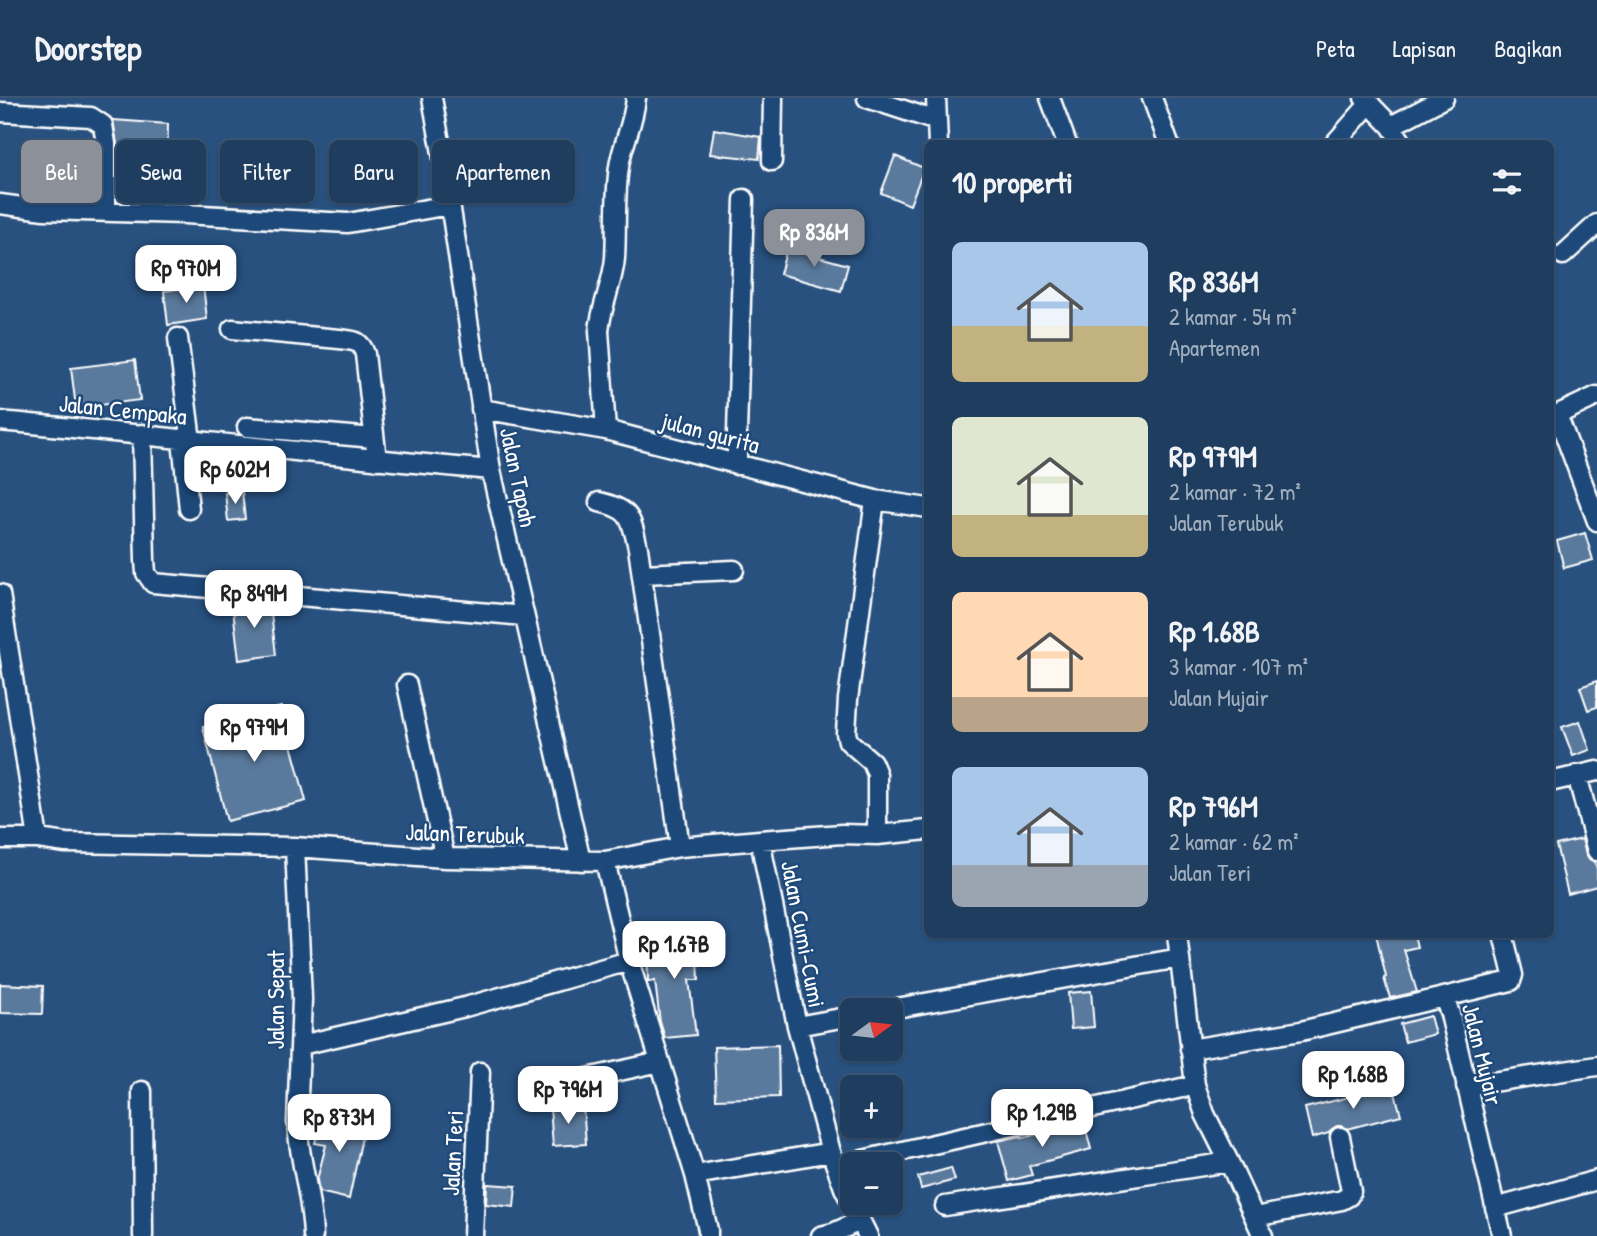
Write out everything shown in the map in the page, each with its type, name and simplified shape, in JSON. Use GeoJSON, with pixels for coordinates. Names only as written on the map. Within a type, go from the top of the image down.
{"type":"FeatureCollection","features":[{"type":"Feature","properties":{"kind":"street","name":"Jalan Tapah"},"geometry":{"type":"LineString","coordinates":[[432,98],[491,470],[581,861]]}},
{"type":"Feature","properties":{"kind":"street"},"geometry":{"type":"LineString","coordinates":[[606,430],[599,323],[615,261],[617,181],[636,98]]}},
{"type":"Feature","properties":{"kind":"street"},"geometry":{"type":"LineString","coordinates":[[772,161],[773,98]]}},
{"type":"Feature","properties":{"kind":"street"},"geometry":{"type":"LineString","coordinates":[[867,98],[937,121]]}},
{"type":"Feature","properties":{"kind":"street"},"geometry":{"type":"LineString","coordinates":[[936,98],[938,140]]}},
{"type":"Feature","properties":{"kind":"street"},"geometry":{"type":"LineString","coordinates":[[1050,98],[1066,140]]}},
{"type":"Feature","properties":{"kind":"street"},"geometry":{"type":"LineString","coordinates":[[1152,98],[1168,140]]}},
{"type":"Feature","properties":{"kind":"street"},"geometry":{"type":"LineString","coordinates":[[1391,126],[1444,98]]}},
{"type":"Feature","properties":{"kind":"street"},"geometry":{"type":"LineString","coordinates":[[1337,140],[1367,101],[1400,140]]}},
{"type":"Feature","properties":{"kind":"street"},"geometry":{"type":"LineString","coordinates":[[0,112],[91,117],[103,125],[106,144],[106,212]]}},
{"type":"Feature","properties":{"kind":"street"},"geometry":{"type":"LineString","coordinates":[[737,465],[744,199]]}},
{"type":"Feature","properties":{"kind":"street"},"geometry":{"type":"LineString","coordinates":[[0,204],[44,210],[348,223],[449,205]]}},
{"type":"Feature","properties":{"kind":"street"},"geometry":{"type":"LineString","coordinates":[[1563,255],[1597,224]]}},
{"type":"Feature","properties":{"kind":"street"},"geometry":{"type":"LineString","coordinates":[[232,329],[357,341],[365,354],[377,460]]}},
{"type":"Feature","properties":{"kind":"street"},"geometry":{"type":"LineString","coordinates":[[178,338],[189,509]]}},
{"type":"Feature","properties":{"kind":"street"},"geometry":{"type":"LineString","coordinates":[[1597,396],[1554,416],[1597,521]]}},
{"type":"Feature","properties":{"kind":"street","name":"julan gurita"},"geometry":{"type":"LineString","coordinates":[[481,409],[606,430],[876,500],[924,507]]}},
{"type":"Feature","properties":{"kind":"street","name":"Jalan Cempaka"},"geometry":{"type":"LineString","coordinates":[[0,421],[491,470]]}},
{"type":"Feature","properties":{"kind":"street"},"geometry":{"type":"LineString","coordinates":[[247,427],[374,438]]}},
{"type":"Feature","properties":{"kind":"street"},"geometry":{"type":"LineString","coordinates":[[300,452],[301,433]]}},
{"type":"Feature","properties":{"kind":"street"},"geometry":{"type":"LineString","coordinates":[[142,434],[145,560],[146,573],[153,583],[524,616]]}},
{"type":"Feature","properties":{"kind":"street"},"geometry":{"type":"LineString","coordinates":[[876,500],[848,699],[846,733],[848,741],[872,762],[877,774],[877,835]]}},
{"type":"Feature","properties":{"kind":"street"},"geometry":{"type":"LineString","coordinates":[[599,502],[614,505],[627,514],[633,527],[680,847]]}},
{"type":"Feature","properties":{"kind":"street"},"geometry":{"type":"LineString","coordinates":[[642,574],[734,570]]}},
{"type":"Feature","properties":{"kind":"street"},"geometry":{"type":"LineString","coordinates":[[0,594],[38,839]]}},
{"type":"Feature","properties":{"kind":"street"},"geometry":{"type":"LineString","coordinates":[[407,685],[445,858]]}},
{"type":"Feature","properties":{"kind":"street"},"geometry":{"type":"LineString","coordinates":[[1554,781],[1597,771]]}},
{"type":"Feature","properties":{"kind":"street"},"geometry":{"type":"LineString","coordinates":[[1577,775],[1597,851]]}},
{"type":"Feature","properties":{"kind":"street","name":"Jalan Terubuk"},"geometry":{"type":"LineString","coordinates":[[0,839],[38,839],[66,843],[295,847],[445,858],[605,861],[680,847],[924,830]]}},
{"type":"Feature","properties":{"kind":"street","name":"Jalan Cumi-Cumi"},"geometry":{"type":"LineString","coordinates":[[760,840],[797,1026],[833,1159],[864,1229]]}},
{"type":"Feature","properties":{"kind":"street","name":"Jalan Sepat"},"geometry":{"type":"LineString","coordinates":[[295,847],[302,999],[297,1122],[298,1141],[313,1213],[313,1236]]}},
{"type":"Feature","properties":{"kind":"street"},"geometry":{"type":"LineString","coordinates":[[605,861],[629,961],[695,1175],[708,1236]]}},
{"type":"Feature","properties":{"kind":"street"},"geometry":{"type":"LineString","coordinates":[[1178,938],[1195,1085],[1205,1114],[1263,1236]]}},
{"type":"Feature","properties":{"kind":"street","name":"Jalan Mujair"},"geometry":{"type":"LineString","coordinates":[[1502,1236],[1444,997],[1511,981],[1513,975],[1504,938]]}},
{"type":"Feature","properties":{"kind":"street"},"geometry":{"type":"LineString","coordinates":[[903,1007],[1180,958]]}},
{"type":"Feature","properties":{"kind":"street"},"geometry":{"type":"LineString","coordinates":[[301,1045],[465,1007],[629,961]]}},
{"type":"Feature","properties":{"kind":"street"},"geometry":{"type":"LineString","coordinates":[[1190,1049],[1301,1031],[1444,997]]}},
{"type":"Feature","properties":{"kind":"street"},"geometry":{"type":"LineString","coordinates":[[797,1026],[840,1018]]}},
{"type":"Feature","properties":{"kind":"street"},"geometry":{"type":"LineString","coordinates":[[556,1085],[660,1062]]}},
{"type":"Feature","properties":{"kind":"street"},"geometry":{"type":"LineString","coordinates":[[1466,1086],[1597,1066]]}},
{"type":"Feature","properties":{"kind":"street","name":"Jalan Teri"},"geometry":{"type":"LineString","coordinates":[[473,1236],[480,1072]]}},
{"type":"Feature","properties":{"kind":"street"},"geometry":{"type":"LineString","coordinates":[[695,1175],[833,1159],[1195,1085]]}},
{"type":"Feature","properties":{"kind":"street"},"geometry":{"type":"LineString","coordinates":[[142,1091],[143,1236]]}},
{"type":"Feature","properties":{"kind":"street"},"geometry":{"type":"LineString","coordinates":[[1255,1217],[1342,1200],[1349,1196],[1351,1191],[1340,1137]]}},
{"type":"Feature","properties":{"kind":"street"},"geometry":{"type":"LineString","coordinates":[[945,1206],[1229,1162]]}},
{"type":"Feature","properties":{"kind":"street"},"geometry":{"type":"LineString","coordinates":[[1495,1208],[1597,1180]]}},
{"type":"Feature","properties":{"kind":"street"},"geometry":{"type":"LineString","coordinates":[[821,1236],[864,1229]]}},
{"type":"Feature","properties":{"kind":"building"},"geometry":{"type":"Polygon","coordinates":[[[113,120],[168,124],[168,140],[116,140],[113,120]]]}},
{"type":"Feature","properties":{"kind":"building"},"geometry":{"type":"Polygon","coordinates":[[[714,129],[761,137],[759,159],[710,154],[714,129]]]}},
{"type":"Feature","properties":{"kind":"building"},"geometry":{"type":"Polygon","coordinates":[[[895,156],[924,168],[910,205],[881,193],[895,156]]]}},
{"type":"Feature","properties":{"kind":"building"},"geometry":{"type":"Polygon","coordinates":[[[787,248],[848,265],[841,291],[780,274],[787,248]]]}},
{"type":"Feature","properties":{"kind":"building"},"geometry":{"type":"Polygon","coordinates":[[[203,285],[207,319],[168,325],[164,291],[203,285]]]}},
{"type":"Feature","properties":{"kind":"building"},"geometry":{"type":"Polygon","coordinates":[[[135,360],[140,400],[76,408],[71,368],[135,360]]]}},
{"type":"Feature","properties":{"kind":"building"},"geometry":{"type":"Polygon","coordinates":[[[242,491],[245,519],[228,521],[225,493],[242,491]]]}},
{"type":"Feature","properties":{"kind":"building"},"geometry":{"type":"Polygon","coordinates":[[[1585,533],[1593,560],[1564,568],[1557,541],[1585,533]]]}},
{"type":"Feature","properties":{"kind":"building"},"geometry":{"type":"Polygon","coordinates":[[[232,601],[270,605],[276,655],[239,660],[232,601]]]}},
{"type":"Feature","properties":{"kind":"building"},"geometry":{"type":"Polygon","coordinates":[[[1597,681],[1597,707],[1588,710],[1580,687],[1597,681]]]}},
{"type":"Feature","properties":{"kind":"building"},"geometry":{"type":"Polygon","coordinates":[[[281,707],[306,801],[227,821],[203,727],[281,707]]]}},
{"type":"Feature","properties":{"kind":"building"},"geometry":{"type":"Polygon","coordinates":[[[1580,721],[1590,750],[1573,756],[1562,727],[1580,721]]]}},
{"type":"Feature","properties":{"kind":"building"},"geometry":{"type":"Polygon","coordinates":[[[1582,839],[1586,855],[1595,862],[1597,886],[1568,894],[1556,845],[1582,839]]]}},
{"type":"Feature","properties":{"kind":"building"},"geometry":{"type":"Polygon","coordinates":[[[697,936],[699,980],[689,980],[696,1035],[665,1038],[660,1022],[655,981],[648,982],[647,937],[697,936]]]}},
{"type":"Feature","properties":{"kind":"building"},"geometry":{"type":"Polygon","coordinates":[[[1377,938],[1415,938],[1417,947],[1404,950],[1417,992],[1390,998],[1384,978],[1386,977],[1377,938]]]}},
{"type":"Feature","properties":{"kind":"building"},"geometry":{"type":"Polygon","coordinates":[[[0,984],[43,986],[42,1014],[0,1013],[0,984]]]}},
{"type":"Feature","properties":{"kind":"building"},"geometry":{"type":"Polygon","coordinates":[[[1091,991],[1094,1027],[1071,1029],[1068,993],[1091,991]]]}},
{"type":"Feature","properties":{"kind":"building"},"geometry":{"type":"Polygon","coordinates":[[[1430,1016],[1435,1034],[1405,1042],[1400,1024],[1430,1016]]]}},
{"type":"Feature","properties":{"kind":"building"},"geometry":{"type":"Polygon","coordinates":[[[778,1045],[779,1097],[716,1099],[714,1047],[778,1045]]]}},
{"type":"Feature","properties":{"kind":"building"},"geometry":{"type":"Polygon","coordinates":[[[1393,1086],[1401,1115],[1347,1129],[1337,1126],[1329,1133],[1312,1138],[1305,1108],[1393,1086]]]}},
{"type":"Feature","properties":{"kind":"building"},"geometry":{"type":"Polygon","coordinates":[[[583,1105],[586,1144],[553,1146],[550,1108],[583,1105]]]}},
{"type":"Feature","properties":{"kind":"building"},"geometry":{"type":"Polygon","coordinates":[[[322,1113],[365,1123],[349,1199],[319,1192],[317,1180],[326,1145],[315,1143],[322,1113]]]}},
{"type":"Feature","properties":{"kind":"building"},"geometry":{"type":"Polygon","coordinates":[[[1084,1122],[1091,1149],[1029,1166],[1032,1175],[1009,1181],[998,1141],[1021,1136],[1022,1138],[1084,1122]]]}},
{"type":"Feature","properties":{"kind":"building"},"geometry":{"type":"Polygon","coordinates":[[[951,1168],[955,1180],[921,1189],[918,1177],[951,1168]]]}},
{"type":"Feature","properties":{"kind":"building"},"geometry":{"type":"Polygon","coordinates":[[[487,1184],[516,1186],[514,1207],[486,1204],[487,1184]]]}}]}
